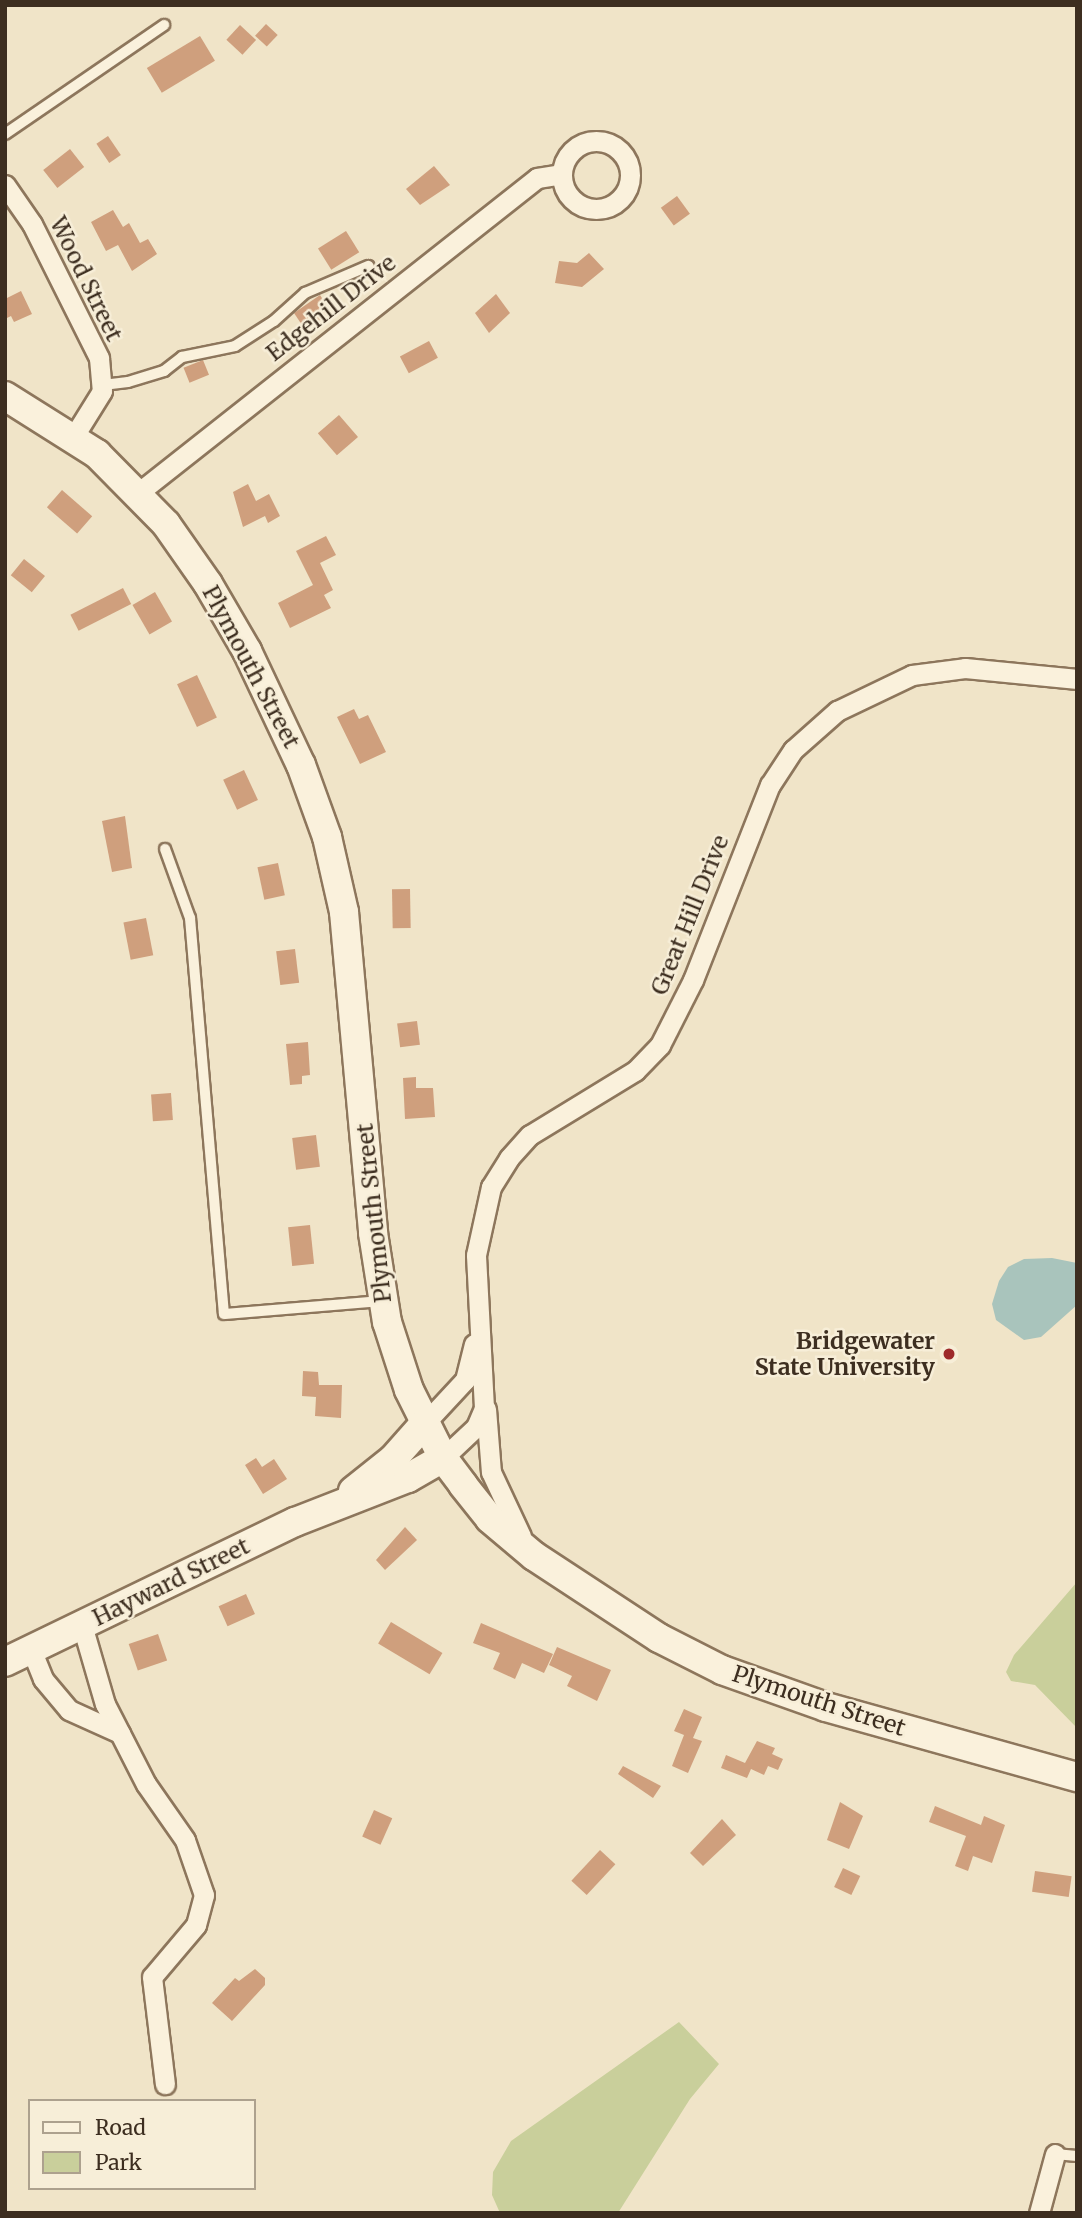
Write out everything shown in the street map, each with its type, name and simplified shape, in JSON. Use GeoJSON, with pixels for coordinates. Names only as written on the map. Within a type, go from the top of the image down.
{"type":"FeatureCollection","features":[{"type":"Feature","properties":{"kind":"main road","name":"Plymouth Street"},"geometry":{"type":"LineString","coordinates":[[5,396],[74,436],[138,493],[190,556],[247,651],[286,730],[327,837],[349,947],[382,1301],[401,1370],[425,1423],[443,1458],[490,1519],[529,1553],[659,1637],[743,1680],[1077,1777]]}},
{"type":"Feature","properties":{"kind":"main road","name":"Hayward Street"},"geometry":{"type":"LineString","coordinates":[[337,1504],[385,1466],[425,1423]]}},
{"type":"Feature","properties":{"kind":"main road","name":"Hayward Street"},"geometry":{"type":"LineString","coordinates":[[5,1662],[337,1504],[400,1482],[443,1458]]}},
{"type":"Feature","properties":{"kind":"street","name":"Edgehill Drive"},"geometry":{"type":"LineString","coordinates":[[138,493],[535,179],[561,174]]}},
{"type":"Feature","properties":{"kind":"street","name":"Wood Street"},"geometry":{"type":"LineString","coordinates":[[5,185],[32,224],[88,331],[103,385]]}},
{"type":"Feature","properties":{"kind":"street"},"geometry":{"type":"LineString","coordinates":[[74,436],[103,385]]}},
{"type":"Feature","properties":{"kind":"street","name":"Great Hill Drive"},"geometry":{"type":"LineString","coordinates":[[529,1553],[491,1472],[485,1378],[477,1329],[478,1238],[500,1171],[540,1128],[652,1056],[693,979],[770,785],[793,750],[837,711],[912,675],[965,668],[1077,679]]}},
{"type":"Feature","properties":{"kind":"street","name":"Great Hill Drive"},"geometry":{"type":"LineString","coordinates":[[425,1423],[465,1380],[477,1329]]}},
{"type":"Feature","properties":{"kind":"street","name":"Great Hill Drive"},"geometry":{"type":"LineString","coordinates":[[443,1458],[479,1422],[485,1378]]}},
{"type":"Feature","properties":{"kind":"street"},"geometry":{"type":"LineString","coordinates":[[82,1625],[105,1704],[146,1784],[185,1840],[204,1895],[196,1925],[152,1977],[165,2084]]}},
{"type":"Feature","properties":{"kind":"street"},"geometry":{"type":"LineString","coordinates":[[31,1649],[43,1679],[69,1710],[120,1732]]}},
{"type":"Feature","properties":{"kind":"street"},"geometry":{"type":"LineString","coordinates":[[1039,2213],[1055,2154]]}},
{"type":"Feature","properties":{"kind":"lane"},"geometry":{"type":"LineString","coordinates":[[5,134],[164,25]]}},
{"type":"Feature","properties":{"kind":"lane"},"geometry":{"type":"LineString","coordinates":[[103,385],[128,383],[164,371],[182,357],[235,346],[274,321],[305,293],[369,266]]}},
{"type":"Feature","properties":{"kind":"lane"},"geometry":{"type":"LineString","coordinates":[[165,849],[190,918],[224,1314],[382,1301]]}},
{"type":"Feature","properties":{"kind":"lane"},"geometry":{"type":"LineString","coordinates":[[1055,2154],[1077,2156]]}},
{"type":"Feature","properties":{"kind":"green space"},"geometry":{"type":"Polygon","coordinates":[[[1077,1582],[1077,1728],[1035,1685],[1011,1681],[1006,1672],[1014,1655],[1077,1582]]]}},
{"type":"Feature","properties":{"kind":"green space"},"geometry":{"type":"Polygon","coordinates":[[[679,2022],[719,2064],[690,2099],[618,2213],[500,2213],[492,2195],[493,2172],[511,2141],[679,2022]]]}},
{"type":"Feature","properties":{"kind":"water"},"geometry":{"type":"Polygon","coordinates":[[[1052,1258],[1077,1263],[1077,1305],[1041,1337],[1024,1340],[996,1320],[992,1304],[999,1281],[1008,1267],[1024,1259],[1052,1258]]]}},
{"type":"Feature","properties":{"kind":"building"},"geometry":{"type":"Polygon","coordinates":[[[266,24],[278,35],[267,47],[255,36],[266,24]]]}},
{"type":"Feature","properties":{"kind":"building"},"geometry":{"type":"Polygon","coordinates":[[[240,25],[256,40],[242,55],[226,40],[240,25]]]}},
{"type":"Feature","properties":{"kind":"building"},"geometry":{"type":"Polygon","coordinates":[[[200,36],[215,61],[162,93],[147,68],[200,36]]]}},
{"type":"Feature","properties":{"kind":"building"},"geometry":{"type":"Polygon","coordinates":[[[108,136],[121,155],[109,163],[96,144],[108,136]]]}},
{"type":"Feature","properties":{"kind":"building"},"geometry":{"type":"Polygon","coordinates":[[[70,149],[84,167],[57,188],[43,170],[70,149]]]}},
{"type":"Feature","properties":{"kind":"building"},"geometry":{"type":"Polygon","coordinates":[[[434,166],[450,185],[420,205],[406,189],[434,166]]]}},
{"type":"Feature","properties":{"kind":"building"},"geometry":{"type":"Polygon","coordinates":[[[677,196],[690,214],[674,226],[661,208],[677,196]]]}},
{"type":"Feature","properties":{"kind":"building"},"geometry":{"type":"Polygon","coordinates":[[[113,210],[123,227],[129,223],[140,243],[148,239],[157,254],[132,271],[118,245],[106,251],[91,222],[113,210]]]}},
{"type":"Feature","properties":{"kind":"building"},"geometry":{"type":"Polygon","coordinates":[[[346,231],[359,252],[331,270],[318,248],[346,231]]]}},
{"type":"Feature","properties":{"kind":"building"},"geometry":{"type":"Polygon","coordinates":[[[589,253],[604,269],[582,287],[555,283],[559,261],[577,263],[589,253]]]}},
{"type":"Feature","properties":{"kind":"building"},"geometry":{"type":"Polygon","coordinates":[[[21,291],[32,314],[14,322],[11,316],[5,319],[5,299],[21,291]]]}},
{"type":"Feature","properties":{"kind":"building"},"geometry":{"type":"Polygon","coordinates":[[[496,294],[510,313],[489,333],[475,313],[496,294]]]}},
{"type":"Feature","properties":{"kind":"building"},"geometry":{"type":"Polygon","coordinates":[[[320,295],[332,314],[304,328],[294,313],[320,295]]]}},
{"type":"Feature","properties":{"kind":"building"},"geometry":{"type":"Polygon","coordinates":[[[429,341],[438,358],[409,373],[400,356],[429,341]]]}},
{"type":"Feature","properties":{"kind":"building"},"geometry":{"type":"Polygon","coordinates":[[[203,360],[209,375],[190,383],[184,368],[203,360]]]}},
{"type":"Feature","properties":{"kind":"building"},"geometry":{"type":"Polygon","coordinates":[[[339,415],[358,437],[337,455],[318,433],[339,415]]]}},
{"type":"Feature","properties":{"kind":"building"},"geometry":{"type":"Polygon","coordinates":[[[248,484],[256,501],[269,494],[280,516],[268,523],[265,516],[243,527],[233,492],[248,484]]]}},
{"type":"Feature","properties":{"kind":"building"},"geometry":{"type":"Polygon","coordinates":[[[62,490],[92,516],[77,534],[47,507],[62,490]]]}},
{"type":"Feature","properties":{"kind":"building"},"geometry":{"type":"Polygon","coordinates":[[[326,536],[336,555],[320,563],[333,590],[324,595],[331,608],[290,628],[278,603],[313,585],[296,551],[326,536]]]}},
{"type":"Feature","properties":{"kind":"building"},"geometry":{"type":"Polygon","coordinates":[[[24,559],[45,576],[32,592],[11,575],[24,559]]]}},
{"type":"Feature","properties":{"kind":"building"},"geometry":{"type":"Polygon","coordinates":[[[123,588],[131,604],[79,631],[70,615],[123,588]]]}},
{"type":"Feature","properties":{"kind":"building"},"geometry":{"type":"Polygon","coordinates":[[[155,592],[172,621],[149,634],[132,605],[155,592]]]}},
{"type":"Feature","properties":{"kind":"building"},"geometry":{"type":"Polygon","coordinates":[[[197,675],[217,718],[197,727],[177,684],[197,675]]]}},
{"type":"Feature","properties":{"kind":"building"},"geometry":{"type":"Polygon","coordinates":[[[354,709],[359,719],[368,715],[386,752],[360,764],[337,717],[354,709]]]}},
{"type":"Feature","properties":{"kind":"building"},"geometry":{"type":"Polygon","coordinates":[[[244,770],[258,800],[237,810],[223,780],[244,770]]]}},
{"type":"Feature","properties":{"kind":"building"},"geometry":{"type":"Polygon","coordinates":[[[125,816],[132,868],[112,872],[102,821],[125,816]]]}},
{"type":"Feature","properties":{"kind":"building"},"geometry":{"type":"Polygon","coordinates":[[[278,863],[285,895],[264,900],[257,867],[278,863]]]}},
{"type":"Feature","properties":{"kind":"building"},"geometry":{"type":"Polygon","coordinates":[[[392,889],[410,889],[411,928],[393,928],[392,889]]]}},
{"type":"Feature","properties":{"kind":"building"},"geometry":{"type":"Polygon","coordinates":[[[146,918],[153,955],[131,960],[123,922],[146,918]]]}},
{"type":"Feature","properties":{"kind":"building"},"geometry":{"type":"Polygon","coordinates":[[[295,949],[299,983],[280,985],[276,951],[295,949]]]}},
{"type":"Feature","properties":{"kind":"building"},"geometry":{"type":"Polygon","coordinates":[[[417,1021],[420,1045],[400,1047],[397,1023],[417,1021]]]}},
{"type":"Feature","properties":{"kind":"building"},"geometry":{"type":"Polygon","coordinates":[[[308,1042],[310,1075],[302,1076],[302,1084],[290,1085],[286,1044],[308,1042]]]}},
{"type":"Feature","properties":{"kind":"building"},"geometry":{"type":"Polygon","coordinates":[[[416,1077],[416,1088],[433,1088],[435,1117],[405,1119],[403,1078],[416,1077]]]}},
{"type":"Feature","properties":{"kind":"building"},"geometry":{"type":"Polygon","coordinates":[[[171,1093],[173,1120],[153,1121],[151,1094],[171,1093]]]}},
{"type":"Feature","properties":{"kind":"building"},"geometry":{"type":"Polygon","coordinates":[[[316,1135],[320,1167],[296,1170],[292,1138],[316,1135]]]}},
{"type":"Feature","properties":{"kind":"building"},"geometry":{"type":"Polygon","coordinates":[[[310,1225],[314,1264],[292,1266],[288,1227],[310,1225]]]}},
{"type":"Feature","properties":{"kind":"building"},"geometry":{"type":"Polygon","coordinates":[[[303,1371],[318,1372],[319,1385],[342,1385],[341,1418],[315,1416],[316,1397],[302,1396],[303,1371]]]}},
{"type":"Feature","properties":{"kind":"building"},"geometry":{"type":"Polygon","coordinates":[[[256,1458],[262,1467],[274,1459],[287,1479],[263,1494],[245,1465],[256,1458]]]}},
{"type":"Feature","properties":{"kind":"building"},"geometry":{"type":"Polygon","coordinates":[[[405,1527],[417,1540],[385,1570],[376,1560],[405,1527]]]}},
{"type":"Feature","properties":{"kind":"building"},"geometry":{"type":"Polygon","coordinates":[[[246,1594],[255,1614],[228,1626],[219,1606],[246,1594]]]}},
{"type":"Feature","properties":{"kind":"building"},"geometry":{"type":"Polygon","coordinates":[[[391,1622],[442,1653],[430,1674],[378,1643],[391,1622]]]}},
{"type":"Feature","properties":{"kind":"building"},"geometry":{"type":"Polygon","coordinates":[[[481,1623],[553,1654],[544,1673],[522,1663],[515,1679],[493,1669],[500,1653],[473,1643],[481,1623]]]}},
{"type":"Feature","properties":{"kind":"building"},"geometry":{"type":"Polygon","coordinates":[[[158,1634],[167,1660],[138,1671],[129,1644],[158,1634]]]}},
{"type":"Feature","properties":{"kind":"building"},"geometry":{"type":"Polygon","coordinates":[[[557,1647],[611,1670],[597,1701],[567,1686],[572,1676],[549,1665],[557,1647]]]}},
{"type":"Feature","properties":{"kind":"building"},"geometry":{"type":"Polygon","coordinates":[[[684,1709],[702,1717],[693,1738],[702,1741],[688,1773],[672,1766],[684,1735],[674,1731],[684,1709]]]}},
{"type":"Feature","properties":{"kind":"building"},"geometry":{"type":"Polygon","coordinates":[[[757,1741],[775,1748],[772,1754],[783,1759],[778,1770],[768,1766],[764,1775],[751,1769],[747,1778],[721,1768],[726,1755],[745,1763],[757,1741]]]}},
{"type":"Feature","properties":{"kind":"building"},"geometry":{"type":"Polygon","coordinates":[[[623,1766],[661,1786],[653,1798],[618,1774],[623,1766]]]}},
{"type":"Feature","properties":{"kind":"building"},"geometry":{"type":"Polygon","coordinates":[[[840,1802],[863,1816],[849,1849],[827,1840],[840,1802]]]}},
{"type":"Feature","properties":{"kind":"building"},"geometry":{"type":"Polygon","coordinates":[[[935,1806],[981,1825],[984,1816],[1005,1825],[992,1863],[973,1856],[968,1871],[955,1866],[966,1836],[929,1822],[935,1806]]]}},
{"type":"Feature","properties":{"kind":"building"},"geometry":{"type":"Polygon","coordinates":[[[374,1810],[392,1818],[380,1845],[362,1836],[374,1810]]]}},
{"type":"Feature","properties":{"kind":"building"},"geometry":{"type":"Polygon","coordinates":[[[722,1819],[736,1835],[703,1866],[690,1853],[722,1819]]]}},
{"type":"Feature","properties":{"kind":"building"},"geometry":{"type":"Polygon","coordinates":[[[600,1850],[615,1864],[587,1895],[571,1881],[600,1850]]]}},
{"type":"Feature","properties":{"kind":"building"},"geometry":{"type":"Polygon","coordinates":[[[843,1868],[860,1876],[851,1895],[834,1887],[843,1868]]]}},
{"type":"Feature","properties":{"kind":"building"},"geometry":{"type":"Polygon","coordinates":[[[1035,1871],[1072,1876],[1069,1897],[1032,1892],[1035,1871]]]}},
{"type":"Feature","properties":{"kind":"building"},"geometry":{"type":"Polygon","coordinates":[[[255,1969],[265,1978],[265,1985],[232,2021],[212,2003],[235,1978],[239,1981],[255,1969]]]}},
{"type":"Feature","properties":{"kind":"place","name":"Bridgewater State University"},"geometry":{"type":"Point","coordinates":[949,1354]}}]}
